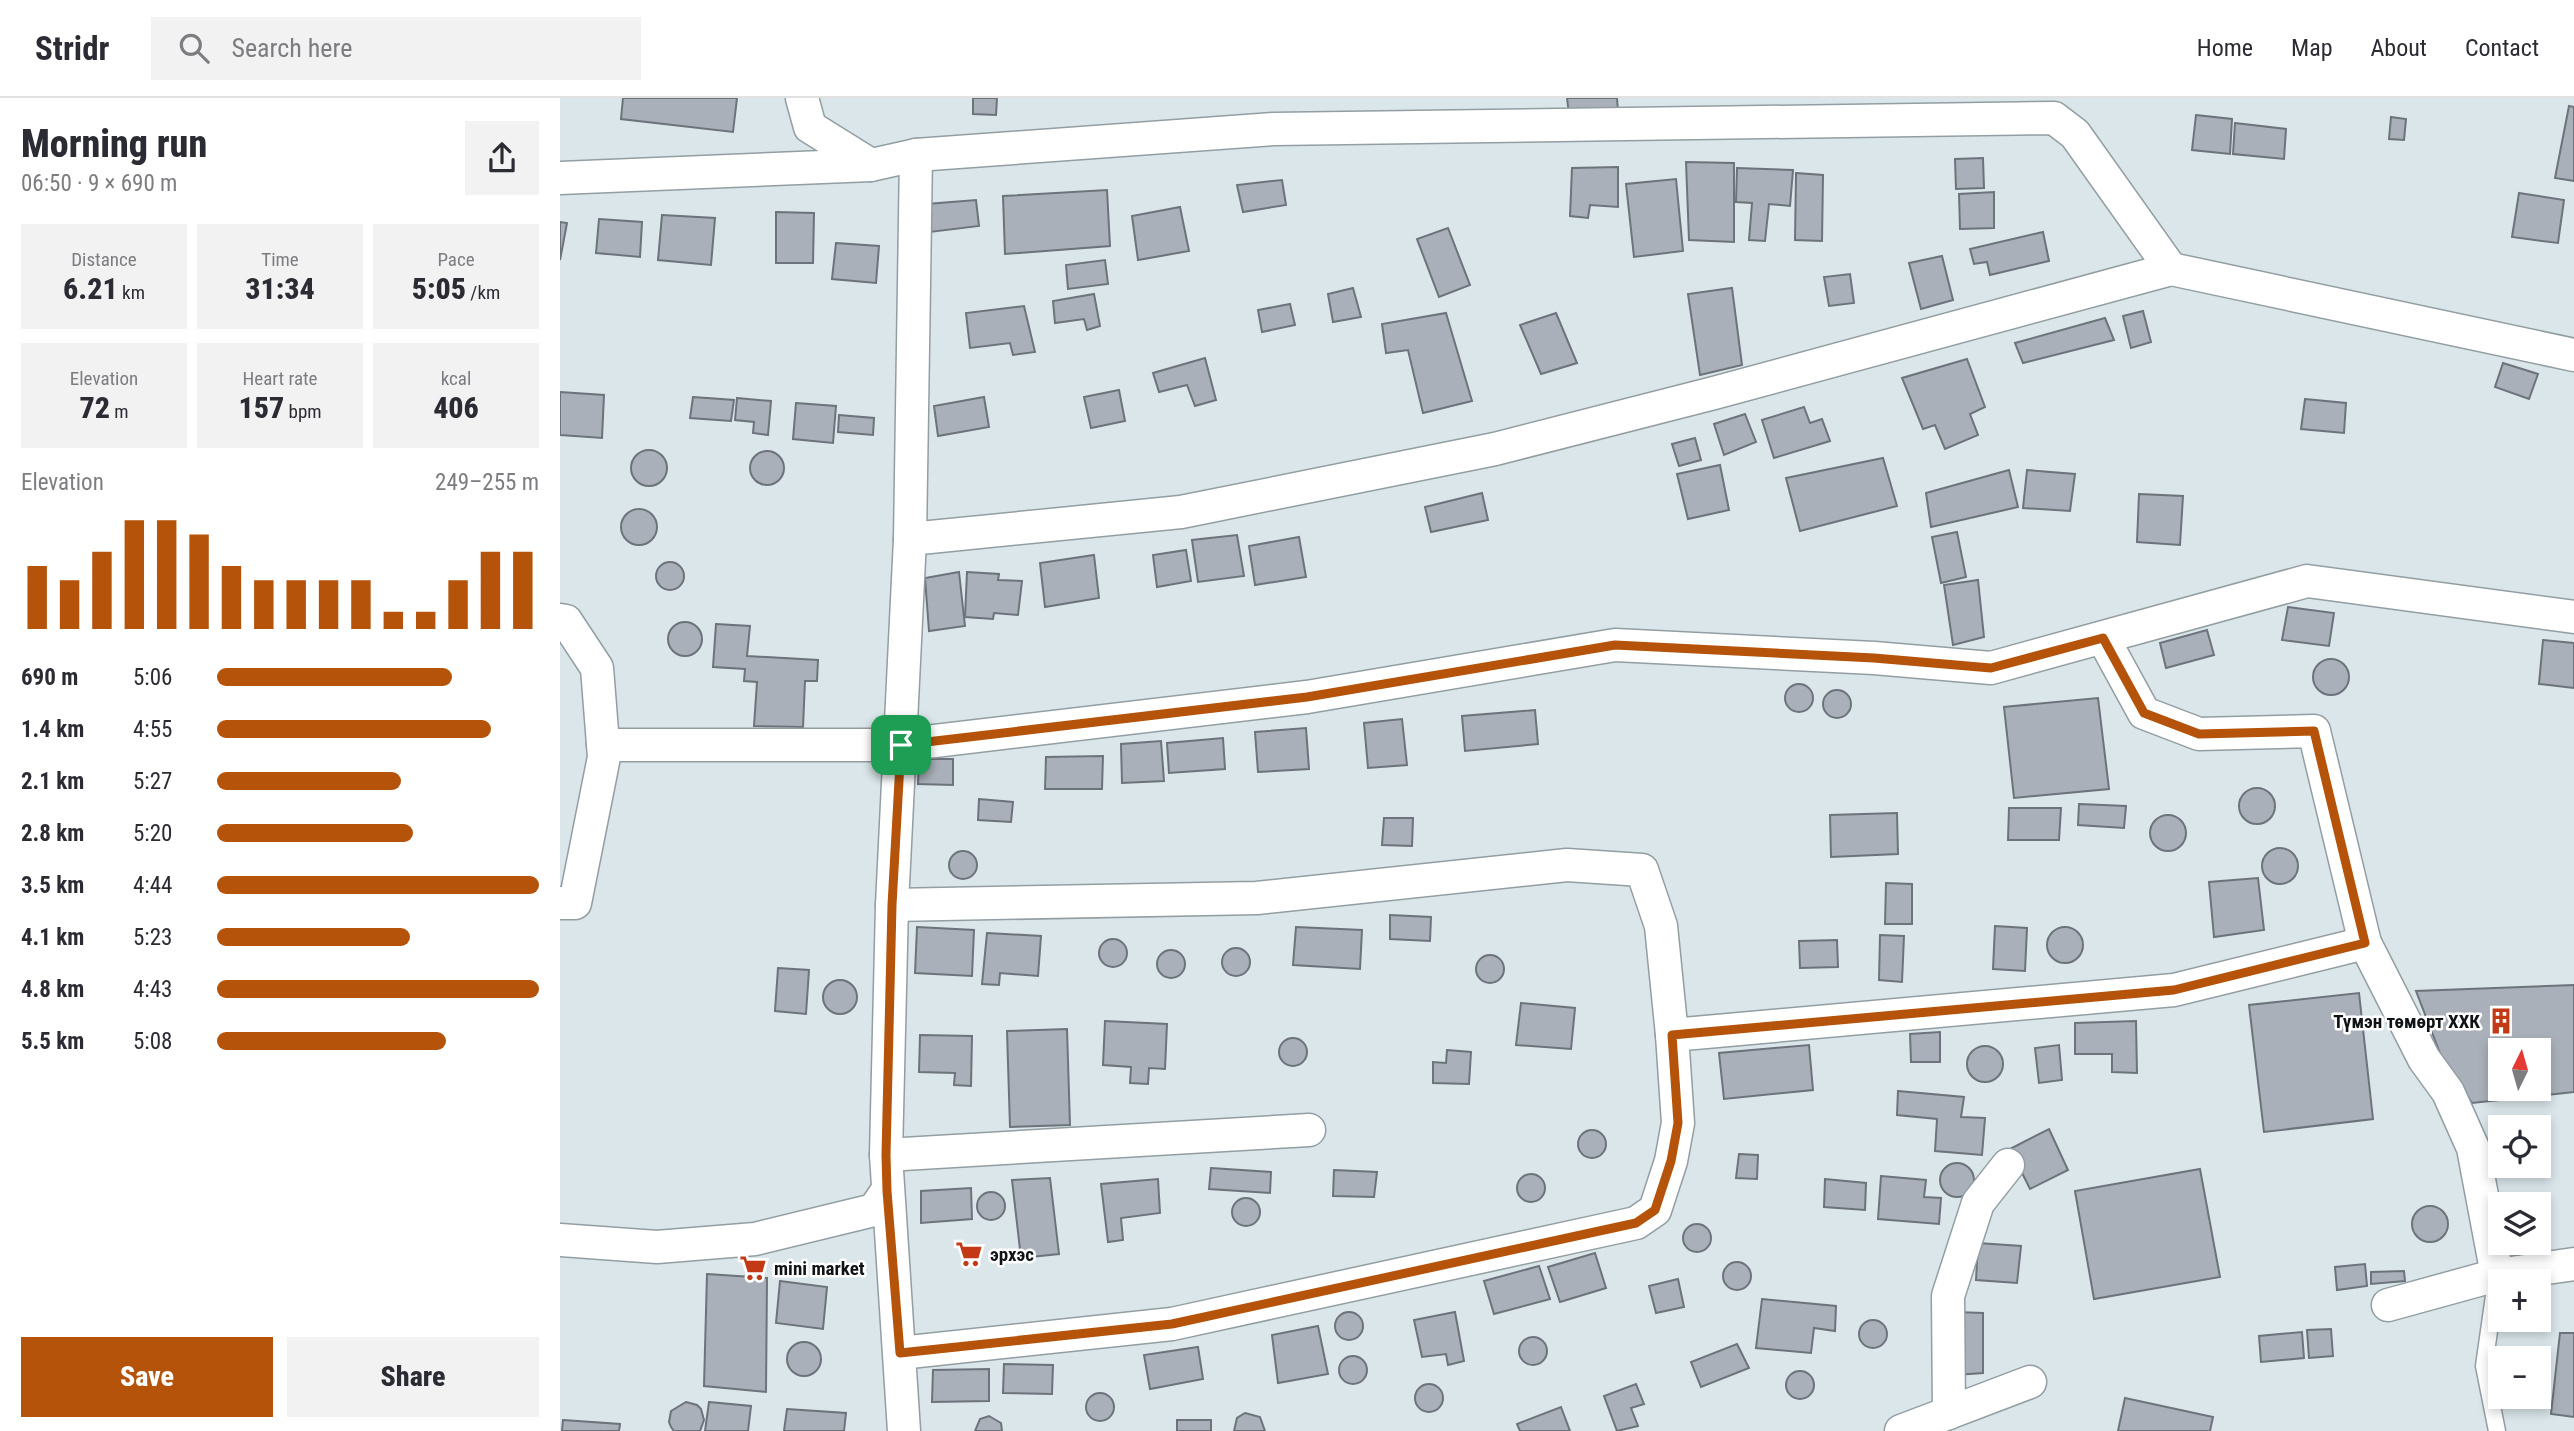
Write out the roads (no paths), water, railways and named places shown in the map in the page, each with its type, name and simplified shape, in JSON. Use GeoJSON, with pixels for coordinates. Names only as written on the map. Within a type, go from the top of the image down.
{"type":"FeatureCollection","features":[{"type":"Feature","properties":{"kind":"street"},"geometry":{"type":"LineString","coordinates":[[802,98],[810,127],[871,165]]}},
{"type":"Feature","properties":{"kind":"street"},"geometry":{"type":"LineString","coordinates":[[560,178],[871,165],[916,155],[1274,129],[2054,118],[2075,134],[2171,269]]}},
{"type":"Feature","properties":{"kind":"street"},"geometry":{"type":"LineString","coordinates":[[904,1431],[886,1155],[892,905],[911,539],[916,155]]}},
{"type":"Feature","properties":{"kind":"street"},"geometry":{"type":"LineString","coordinates":[[911,539],[1181,512],[1495,449],[1714,393],[2171,269],[2574,355]]}},
{"type":"Feature","properties":{"kind":"street"},"geometry":{"type":"LineString","coordinates":[[603,745],[901,745],[1307,697],[1615,645],[1874,658],[1991,668],[2307,581],[2574,617]]}},
{"type":"Feature","properties":{"kind":"street"},"geometry":{"type":"LineString","coordinates":[[560,620],[566,621],[597,667],[604,757],[575,903],[560,903]]}},
{"type":"Feature","properties":{"kind":"street"},"geometry":{"type":"LineString","coordinates":[[2103,638],[2144,713],[2199,734],[2314,731],[2365,943],[2424,1059],[2448,1092],[2473,1147],[2496,1269]]}},
{"type":"Feature","properties":{"kind":"street"},"geometry":{"type":"LineString","coordinates":[[892,905],[1257,898],[1567,865],[1642,870],[1661,926],[1678,1123],[1671,1161],[1655,1210],[1636,1223],[1172,1324],[900,1353]]}},
{"type":"Feature","properties":{"kind":"street"},"geometry":{"type":"LineString","coordinates":[[1672,1035],[2174,990],[2365,943]]}},
{"type":"Feature","properties":{"kind":"street"},"geometry":{"type":"LineString","coordinates":[[886,1155],[1309,1130]]}},
{"type":"Feature","properties":{"kind":"street"},"geometry":{"type":"LineString","coordinates":[[1926,1424],[1948,1296],[1978,1203],[2008,1165]]}},
{"type":"Feature","properties":{"kind":"street"},"geometry":{"type":"LineString","coordinates":[[560,1240],[657,1247],[755,1239],[874,1210],[887,1191]]}},
{"type":"Feature","properties":{"kind":"street"},"geometry":{"type":"LineString","coordinates":[[2543,1269],[2574,1265]]}},
{"type":"Feature","properties":{"kind":"street"},"geometry":{"type":"LineString","coordinates":[[2388,1305],[2488,1277]]}},
{"type":"Feature","properties":{"kind":"street"},"geometry":{"type":"LineString","coordinates":[[1926,1424],[2030,1382]]}},
{"type":"Feature","properties":{"kind":"lane"},"geometry":{"type":"LineString","coordinates":[[2489,1332],[2484,1366],[2497,1431]]}},
{"type":"Feature","properties":{"kind":"place","name":"Түмэн төмөрт ХХК"},"geometry":{"type":"Point","coordinates":[2501,1021]}},
{"type":"Feature","properties":{"kind":"place","name":"эрхэс"},"geometry":{"type":"Point","coordinates":[969,1254]}},
{"type":"Feature","properties":{"kind":"place","name":"mini market"},"geometry":{"type":"Point","coordinates":[753,1268]}}]}
